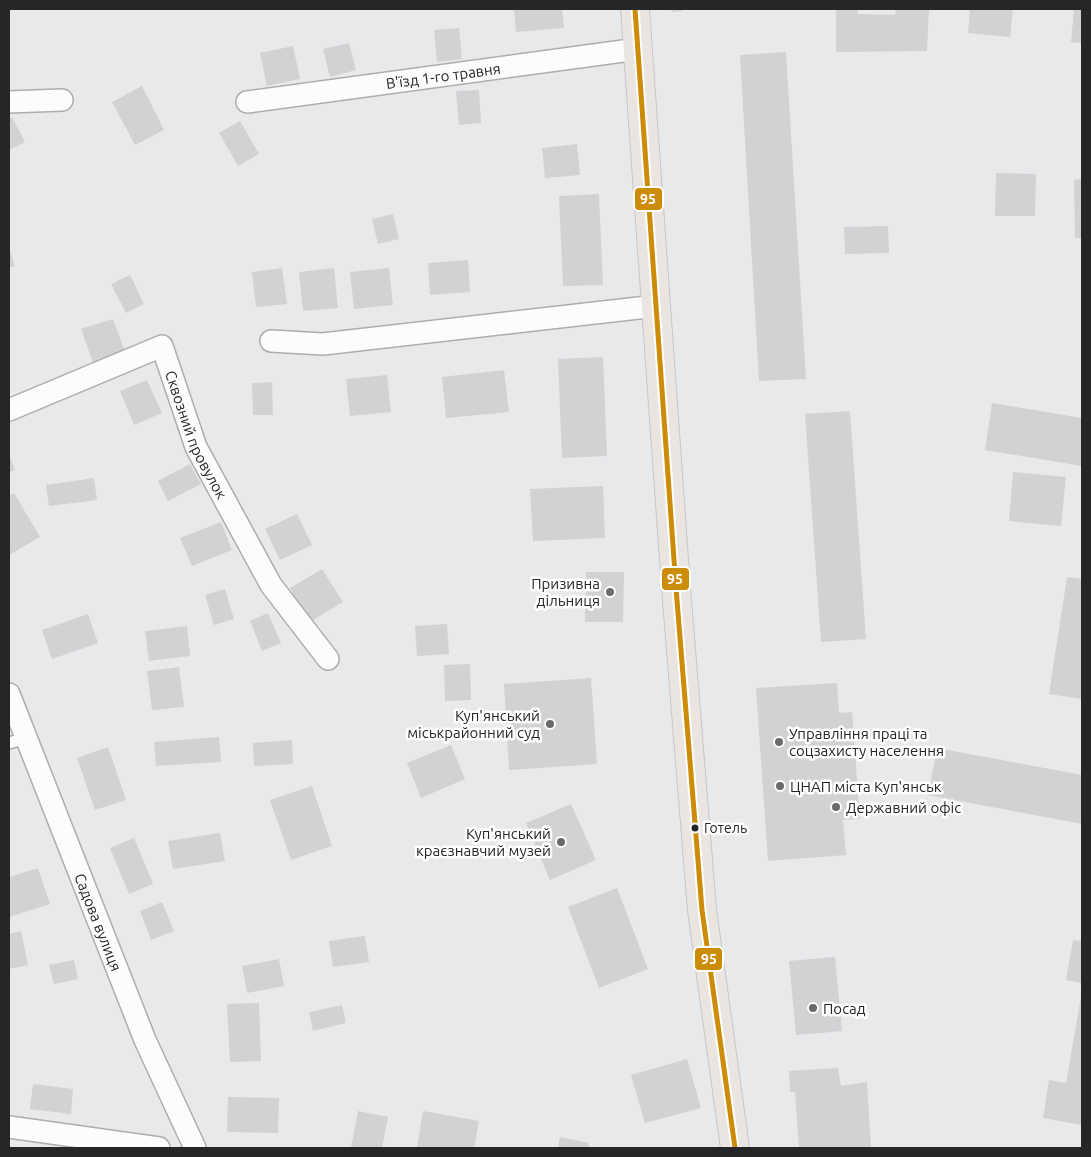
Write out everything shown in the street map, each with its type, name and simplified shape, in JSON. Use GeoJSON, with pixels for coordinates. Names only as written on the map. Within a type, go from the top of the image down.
{"type":"FeatureCollection","features":[{"type":"Feature","properties":{"kind":"main road"},"geometry":{"type":"LineString","coordinates":[[635,9],[702,910],[735,1148]]}},
{"type":"Feature","properties":{"kind":"street","name":"В'їзд 1-го травня"},"geometry":{"type":"LineString","coordinates":[[247,102],[638,49]]}},
{"type":"Feature","properties":{"kind":"street"},"geometry":{"type":"LineString","coordinates":[[9,102],[62,100]]}},
{"type":"Feature","properties":{"kind":"street"},"geometry":{"type":"LineString","coordinates":[[271,341],[323,344],[656,306]]}},
{"type":"Feature","properties":{"kind":"street","name":"Сквозний провулок"},"geometry":{"type":"LineString","coordinates":[[9,410],[162,346],[196,447],[271,585],[328,659]]}},
{"type":"Feature","properties":{"kind":"street","name":"Садова вулиця"},"geometry":{"type":"LineString","coordinates":[[9,694],[17,741],[145,1040],[194,1148]]}},
{"type":"Feature","properties":{"kind":"street"},"geometry":{"type":"LineString","coordinates":[[9,1127],[159,1148]]}},
{"type":"Feature","properties":{"kind":"building"},"geometry":{"type":"Polygon","coordinates":[[[514,9],[562,9],[564,28],[516,32],[514,9]]]}},
{"type":"Feature","properties":{"kind":"building"},"geometry":{"type":"Polygon","coordinates":[[[671,9],[682,9],[682,11],[672,12],[671,9]]]}},
{"type":"Feature","properties":{"kind":"building"},"geometry":{"type":"Polygon","coordinates":[[[836,9],[857,9],[858,14],[895,15],[896,9],[929,9],[927,51],[836,52],[836,9]]]}},
{"type":"Feature","properties":{"kind":"building"},"geometry":{"type":"Polygon","coordinates":[[[970,9],[1013,9],[1010,37],[968,33],[970,9]]]}},
{"type":"Feature","properties":{"kind":"building"},"geometry":{"type":"Polygon","coordinates":[[[1074,9],[1082,9],[1082,43],[1071,42],[1074,9]]]}},
{"type":"Feature","properties":{"kind":"building"},"geometry":{"type":"Polygon","coordinates":[[[459,28],[462,59],[437,62],[434,30],[459,28]]]}},
{"type":"Feature","properties":{"kind":"building"},"geometry":{"type":"Polygon","coordinates":[[[349,43],[356,70],[330,77],[323,49],[349,43]]]}},
{"type":"Feature","properties":{"kind":"building"},"geometry":{"type":"Polygon","coordinates":[[[293,46],[300,79],[267,86],[260,53],[293,46]]]}},
{"type":"Feature","properties":{"kind":"building"},"geometry":{"type":"Polygon","coordinates":[[[786,52],[806,379],[759,381],[740,55],[786,52]]]}},
{"type":"Feature","properties":{"kind":"building"},"geometry":{"type":"Polygon","coordinates":[[[142,86],[164,130],[135,145],[112,102],[142,86]]]}},
{"type":"Feature","properties":{"kind":"building"},"geometry":{"type":"Polygon","coordinates":[[[479,90],[481,123],[459,125],[456,91],[479,90]]]}},
{"type":"Feature","properties":{"kind":"building"},"geometry":{"type":"Polygon","coordinates":[[[12,117],[25,142],[9,150],[9,119],[12,117]]]}},
{"type":"Feature","properties":{"kind":"building"},"geometry":{"type":"Polygon","coordinates":[[[240,121],[259,154],[238,166],[219,133],[240,121]]]}},
{"type":"Feature","properties":{"kind":"building"},"geometry":{"type":"Polygon","coordinates":[[[577,144],[580,175],[545,178],[542,148],[577,144]]]}},
{"type":"Feature","properties":{"kind":"building"},"geometry":{"type":"Polygon","coordinates":[[[996,173],[1036,174],[1035,216],[995,216],[996,173]]]}},
{"type":"Feature","properties":{"kind":"building"},"geometry":{"type":"Polygon","coordinates":[[[1082,179],[1082,238],[1075,238],[1074,180],[1082,179]]]}},
{"type":"Feature","properties":{"kind":"building"},"geometry":{"type":"Polygon","coordinates":[[[599,194],[603,285],[563,286],[559,196],[599,194]]]}},
{"type":"Feature","properties":{"kind":"building"},"geometry":{"type":"Polygon","coordinates":[[[393,214],[399,239],[378,244],[372,219],[393,214]]]}},
{"type":"Feature","properties":{"kind":"building"},"geometry":{"type":"Polygon","coordinates":[[[888,226],[889,253],[845,254],[844,227],[888,226]]]}},
{"type":"Feature","properties":{"kind":"building"},"geometry":{"type":"Polygon","coordinates":[[[9,248],[15,266],[9,268],[9,248]]]}},
{"type":"Feature","properties":{"kind":"building"},"geometry":{"type":"Polygon","coordinates":[[[468,260],[470,292],[430,295],[428,263],[468,260]]]}},
{"type":"Feature","properties":{"kind":"building"},"geometry":{"type":"Polygon","coordinates":[[[282,268],[287,304],[256,307],[252,272],[282,268]]]}},
{"type":"Feature","properties":{"kind":"building"},"geometry":{"type":"Polygon","coordinates":[[[334,268],[338,308],[303,311],[299,272],[334,268]]]}},
{"type":"Feature","properties":{"kind":"building"},"geometry":{"type":"Polygon","coordinates":[[[389,268],[393,305],[354,309],[350,272],[389,268]]]}},
{"type":"Feature","properties":{"kind":"building"},"geometry":{"type":"Polygon","coordinates":[[[130,275],[144,304],[126,313],[111,284],[130,275]]]}},
{"type":"Feature","properties":{"kind":"building"},"geometry":{"type":"Polygon","coordinates":[[[113,319],[125,352],[93,363],[81,329],[113,319]]]}},
{"type":"Feature","properties":{"kind":"building"},"geometry":{"type":"Polygon","coordinates":[[[603,357],[607,456],[562,458],[558,359],[603,357]]]}},
{"type":"Feature","properties":{"kind":"building"},"geometry":{"type":"Polygon","coordinates":[[[504,370],[509,412],[446,418],[442,377],[504,370]]]}},
{"type":"Feature","properties":{"kind":"building"},"geometry":{"type":"Polygon","coordinates":[[[387,375],[391,412],[350,416],[346,379],[387,375]]]}},
{"type":"Feature","properties":{"kind":"building"},"geometry":{"type":"Polygon","coordinates":[[[147,380],[162,413],[134,425],[120,391],[147,380]]]}},
{"type":"Feature","properties":{"kind":"building"},"geometry":{"type":"Polygon","coordinates":[[[272,382],[273,415],[253,415],[252,383],[272,382]]]}},
{"type":"Feature","properties":{"kind":"building"},"geometry":{"type":"Polygon","coordinates":[[[992,403],[1082,418],[1082,466],[985,450],[992,403]]]}},
{"type":"Feature","properties":{"kind":"building"},"geometry":{"type":"Polygon","coordinates":[[[850,411],[866,639],[821,642],[805,414],[850,411]]]}},
{"type":"Feature","properties":{"kind":"building"},"geometry":{"type":"Polygon","coordinates":[[[9,454],[15,470],[9,472],[9,454]]]}},
{"type":"Feature","properties":{"kind":"building"},"geometry":{"type":"Polygon","coordinates":[[[190,464],[201,484],[168,501],[158,481],[190,464]]]}},
{"type":"Feature","properties":{"kind":"building"},"geometry":{"type":"Polygon","coordinates":[[[1013,472],[1066,477],[1061,526],[1009,521],[1013,472]]]}},
{"type":"Feature","properties":{"kind":"building"},"geometry":{"type":"Polygon","coordinates":[[[94,478],[97,500],[49,506],[46,485],[94,478]]]}},
{"type":"Feature","properties":{"kind":"building"},"geometry":{"type":"Polygon","coordinates":[[[603,486],[605,538],[533,541],[530,489],[603,486]]]}},
{"type":"Feature","properties":{"kind":"building"},"geometry":{"type":"Polygon","coordinates":[[[14,493],[40,537],[9,555],[9,496],[14,493]]]}},
{"type":"Feature","properties":{"kind":"building"},"geometry":{"type":"Polygon","coordinates":[[[297,514],[312,545],[280,560],[265,529],[297,514]]]}},
{"type":"Feature","properties":{"kind":"building"},"geometry":{"type":"Polygon","coordinates":[[[221,522],[232,550],[192,566],[180,538],[221,522]]]}},
{"type":"Feature","properties":{"kind":"building"},"geometry":{"type":"Polygon","coordinates":[[[322,569],[343,602],[310,622],[290,588],[322,569]]]}},
{"type":"Feature","properties":{"kind":"building"},"geometry":{"type":"Polygon","coordinates":[[[586,572],[624,572],[623,622],[585,622],[586,572]]]}},
{"type":"Feature","properties":{"kind":"building"},"geometry":{"type":"Polygon","coordinates":[[[1067,577],[1082,579],[1082,699],[1049,694],[1067,577]]]}},
{"type":"Feature","properties":{"kind":"building"},"geometry":{"type":"Polygon","coordinates":[[[225,589],[234,619],[214,625],[205,595],[225,589]]]}},
{"type":"Feature","properties":{"kind":"building"},"geometry":{"type":"Polygon","coordinates":[[[268,613],[281,643],[262,651],[250,621],[268,613]]]}},
{"type":"Feature","properties":{"kind":"building"},"geometry":{"type":"Polygon","coordinates":[[[88,614],[98,643],[52,659],[42,630],[88,614]]]}},
{"type":"Feature","properties":{"kind":"building"},"geometry":{"type":"Polygon","coordinates":[[[447,624],[449,654],[417,656],[415,626],[447,624]]]}},
{"type":"Feature","properties":{"kind":"building"},"geometry":{"type":"Polygon","coordinates":[[[187,626],[190,656],[149,661],[145,631],[187,626]]]}},
{"type":"Feature","properties":{"kind":"building"},"geometry":{"type":"Polygon","coordinates":[[[470,664],[471,700],[445,701],[444,665],[470,664]]]}},
{"type":"Feature","properties":{"kind":"building"},"geometry":{"type":"Polygon","coordinates":[[[179,667],[184,707],[152,710],[147,671],[179,667]]]}},
{"type":"Feature","properties":{"kind":"building","name":"Куп'янський міськрайонний суд"},"geometry":{"type":"Polygon","coordinates":[[[591,678],[597,764],[509,770],[504,684],[591,678]]]}},
{"type":"Feature","properties":{"kind":"building"},"geometry":{"type":"Polygon","coordinates":[[[837,683],[839,713],[852,712],[860,819],[843,820],[846,855],[768,861],[756,688],[837,683]]]}},
{"type":"Feature","properties":{"kind":"building"},"geometry":{"type":"Polygon","coordinates":[[[219,737],[221,762],[156,766],[154,742],[219,737]]]}},
{"type":"Feature","properties":{"kind":"building"},"geometry":{"type":"Polygon","coordinates":[[[292,740],[293,764],[254,766],[253,743],[292,740]]]}},
{"type":"Feature","properties":{"kind":"building"},"geometry":{"type":"Polygon","coordinates":[[[451,745],[465,779],[421,798],[407,763],[451,745]]]}},
{"type":"Feature","properties":{"kind":"building"},"geometry":{"type":"Polygon","coordinates":[[[108,747],[126,800],[95,810],[77,758],[108,747]]]}},
{"type":"Feature","properties":{"kind":"building"},"geometry":{"type":"Polygon","coordinates":[[[937,748],[1082,775],[1082,824],[928,795],[937,748]]]}},
{"type":"Feature","properties":{"kind":"building"},"geometry":{"type":"Polygon","coordinates":[[[312,786],[332,846],[291,860],[270,800],[312,786]]]}},
{"type":"Feature","properties":{"kind":"building","name":"Куп'янський краєзнавчий музей"},"geometry":{"type":"Polygon","coordinates":[[[571,804],[596,860],[550,880],[526,823],[571,804]]]}},
{"type":"Feature","properties":{"kind":"building"},"geometry":{"type":"Polygon","coordinates":[[[220,833],[225,861],[173,869],[168,841],[220,833]]]}},
{"type":"Feature","properties":{"kind":"building"},"geometry":{"type":"Polygon","coordinates":[[[134,838],[153,884],[129,894],[110,848],[134,838]]]}},
{"type":"Feature","properties":{"kind":"building"},"geometry":{"type":"Polygon","coordinates":[[[38,868],[50,904],[9,917],[9,877],[38,868]]]}},
{"type":"Feature","properties":{"kind":"building"},"geometry":{"type":"Polygon","coordinates":[[[617,888],[648,969],[599,988],[568,907],[617,888]]]}},
{"type":"Feature","properties":{"kind":"building"},"geometry":{"type":"Polygon","coordinates":[[[162,902],[174,931],[151,940],[140,911],[162,902]]]}},
{"type":"Feature","properties":{"kind":"building"},"geometry":{"type":"Polygon","coordinates":[[[21,931],[28,965],[9,969],[9,934],[21,931]]]}},
{"type":"Feature","properties":{"kind":"building"},"geometry":{"type":"Polygon","coordinates":[[[365,936],[369,962],[333,967],[329,941],[365,936]]]}},
{"type":"Feature","properties":{"kind":"building"},"geometry":{"type":"Polygon","coordinates":[[[1073,940],[1082,941],[1082,983],[1066,980],[1073,940]]]}},
{"type":"Feature","properties":{"kind":"building"},"geometry":{"type":"Polygon","coordinates":[[[835,957],[842,1031],[796,1035],[789,961],[835,957]]]}},
{"type":"Feature","properties":{"kind":"building"},"geometry":{"type":"Polygon","coordinates":[[[279,959],[284,986],[247,993],[242,966],[279,959]]]}},
{"type":"Feature","properties":{"kind":"building"},"geometry":{"type":"Polygon","coordinates":[[[74,960],[78,979],[54,984],[49,965],[74,960]]]}},
{"type":"Feature","properties":{"kind":"building"},"geometry":{"type":"Polygon","coordinates":[[[1081,997],[1082,1125],[1043,1118],[1049,1080],[1066,1083],[1081,997]]]}},
{"type":"Feature","properties":{"kind":"building"},"geometry":{"type":"Polygon","coordinates":[[[259,1003],[261,1061],[230,1062],[227,1004],[259,1003]]]}},
{"type":"Feature","properties":{"kind":"building"},"geometry":{"type":"Polygon","coordinates":[[[342,1005],[346,1023],[313,1031],[309,1012],[342,1005]]]}},
{"type":"Feature","properties":{"kind":"building"},"geometry":{"type":"Polygon","coordinates":[[[687,1059],[701,1108],[645,1123],[631,1075],[687,1059]]]}},
{"type":"Feature","properties":{"kind":"building"},"geometry":{"type":"Polygon","coordinates":[[[838,1068],[841,1086],[867,1082],[871,1148],[799,1148],[795,1092],[790,1092],[789,1071],[838,1068]]]}},
{"type":"Feature","properties":{"kind":"building"},"geometry":{"type":"Polygon","coordinates":[[[33,1084],[73,1089],[71,1114],[30,1109],[33,1084]]]}},
{"type":"Feature","properties":{"kind":"building"},"geometry":{"type":"Polygon","coordinates":[[[228,1097],[279,1098],[278,1133],[227,1132],[228,1097]]]}},
{"type":"Feature","properties":{"kind":"building"},"geometry":{"type":"Polygon","coordinates":[[[358,1111],[388,1117],[382,1148],[351,1148],[358,1111]]]}},
{"type":"Feature","properties":{"kind":"building"},"geometry":{"type":"Polygon","coordinates":[[[423,1111],[479,1121],[474,1148],[417,1148],[423,1111]]]}},
{"type":"Feature","properties":{"kind":"building"},"geometry":{"type":"Polygon","coordinates":[[[560,1137],[589,1143],[588,1148],[558,1148],[560,1137]]]}},
{"type":"Feature","properties":{"kind":"transit line","name":"95"},"geometry":{"type":"LineString","coordinates":[[635,9],[676,588],[702,910],[735,1148]]}},
{"type":"Feature","properties":{"kind":"place","name":"Призивна дільниця"},"geometry":{"type":"Point","coordinates":[610,592]}},
{"type":"Feature","properties":{"kind":"place","name":"Куп'янський міськрайонний суд"},"geometry":{"type":"Point","coordinates":[550,724]}},
{"type":"Feature","properties":{"kind":"place","name":"Управління праці та соцзахисту населення"},"geometry":{"type":"Point","coordinates":[779,742]}},
{"type":"Feature","properties":{"kind":"place","name":"ЦНАП міста Куп'янськ"},"geometry":{"type":"Point","coordinates":[780,786]}},
{"type":"Feature","properties":{"kind":"place","name":"Державний офіс"},"geometry":{"type":"Point","coordinates":[836,807]}},
{"type":"Feature","properties":{"kind":"place","name":"Готель"},"geometry":{"type":"Point","coordinates":[695,828]}},
{"type":"Feature","properties":{"kind":"place","name":"Куп'янський краєзнавчий музей"},"geometry":{"type":"Point","coordinates":[561,842]}},
{"type":"Feature","properties":{"kind":"place","name":"Посад"},"geometry":{"type":"Point","coordinates":[813,1008]}}]}
